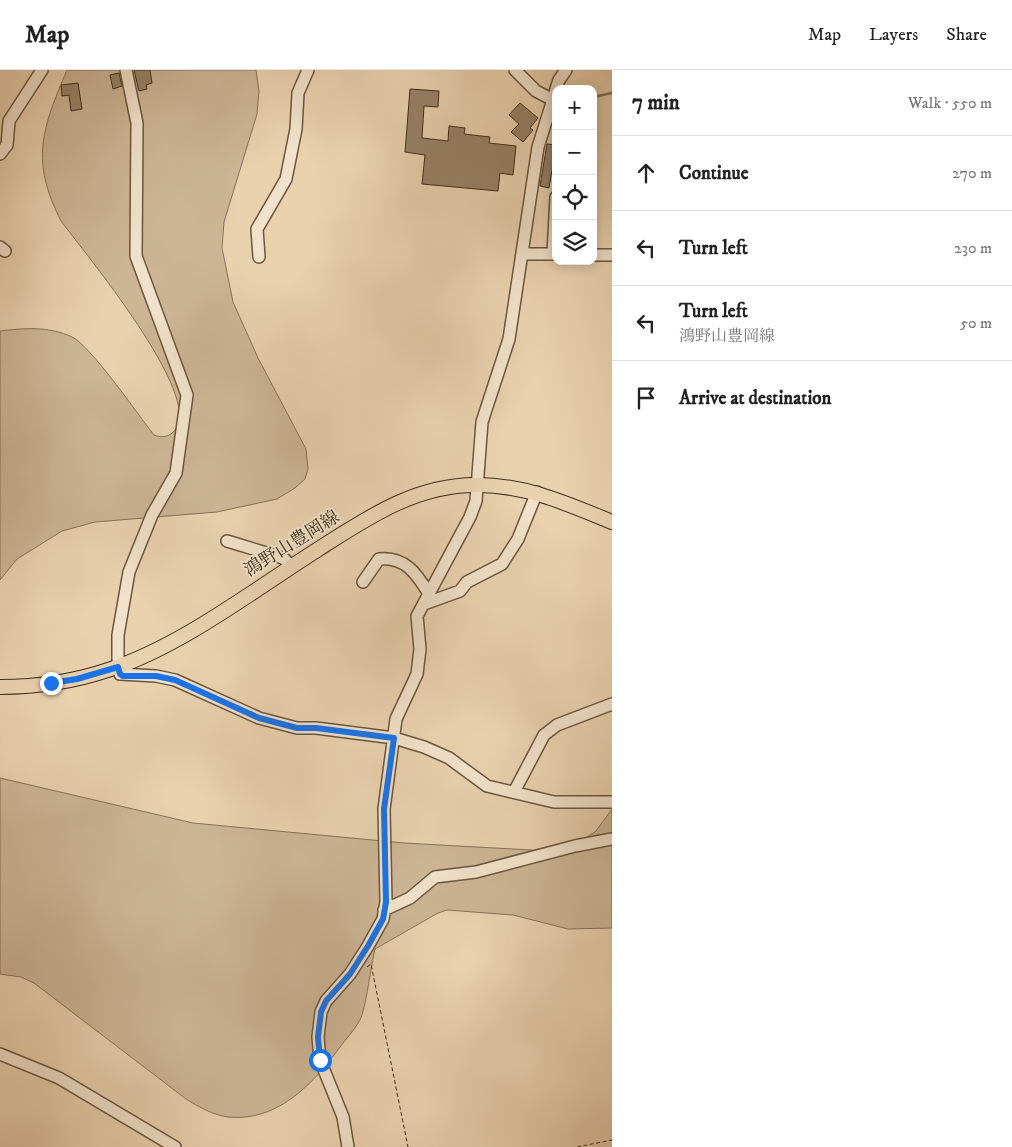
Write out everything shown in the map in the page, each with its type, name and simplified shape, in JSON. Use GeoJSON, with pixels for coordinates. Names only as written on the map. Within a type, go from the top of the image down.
{"type":"FeatureCollection","features":[{"type":"Feature","properties":{"kind":"main road","name":"鴻野山豊岡線"},"geometry":{"type":"LineString","coordinates":[[0,687],[70,680],[118,667],[154,652],[397,502],[428,491],[478,484],[536,492],[612,522]]}},
{"type":"Feature","properties":{"kind":"street"},"geometry":{"type":"LineString","coordinates":[[0,154],[7,145],[9,121],[42,70]]}},
{"type":"Feature","properties":{"kind":"street"},"geometry":{"type":"LineString","coordinates":[[126,70],[137,123],[136,256],[187,395],[176,473],[152,516],[129,572],[118,635],[118,667],[120,674],[123,676],[156,676],[175,680],[259,718],[297,728],[316,728],[394,738],[424,747],[449,758],[487,786],[554,802],[612,802]]}},
{"type":"Feature","properties":{"kind":"street"},"geometry":{"type":"LineString","coordinates":[[258,257],[258,229],[286,179],[296,129],[298,93],[308,70]]}},
{"type":"Feature","properties":{"kind":"street"},"geometry":{"type":"LineString","coordinates":[[515,70],[536,91],[552,93]]}},
{"type":"Feature","properties":{"kind":"street"},"geometry":{"type":"LineString","coordinates":[[557,85],[566,70]]}},
{"type":"Feature","properties":{"kind":"street"},"geometry":{"type":"LineString","coordinates":[[348,1147],[343,1117],[320,1060],[318,1037],[321,1012],[326,1001],[350,974],[380,926],[384,910],[384,809],[396,720],[417,674],[420,649],[417,616],[470,518],[476,501],[482,422],[509,340],[538,146],[552,120]]}},
{"type":"Feature","properties":{"kind":"street"},"geometry":{"type":"LineString","coordinates":[[522,254],[552,254]]}},
{"type":"Feature","properties":{"kind":"street"},"geometry":{"type":"LineString","coordinates":[[597,255],[612,256]]}},
{"type":"Feature","properties":{"kind":"street"},"geometry":{"type":"LineString","coordinates":[[426,599],[460,591],[468,582],[502,564],[518,539],[536,492]]}},
{"type":"Feature","properties":{"kind":"street"},"geometry":{"type":"LineString","coordinates":[[228,541],[283,558],[292,566]]}},
{"type":"Feature","properties":{"kind":"street"},"geometry":{"type":"LineString","coordinates":[[363,582],[379,559],[397,560],[418,575],[426,599]]}},
{"type":"Feature","properties":{"kind":"street"},"geometry":{"type":"LineString","coordinates":[[514,792],[544,735],[557,725],[612,704]]}},
{"type":"Feature","properties":{"kind":"street"},"geometry":{"type":"LineString","coordinates":[[384,910],[410,898],[435,877],[476,872],[575,846],[612,839]]}},
{"type":"Feature","properties":{"kind":"street"},"geometry":{"type":"LineString","coordinates":[[0,1054],[59,1078],[176,1147]]}},
{"type":"Feature","properties":{"kind":"path"},"geometry":{"type":"LineString","coordinates":[[366,968],[371,964],[408,1147]]}},
{"type":"Feature","properties":{"kind":"path"},"geometry":{"type":"LineString","coordinates":[[577,1147],[612,1140]]}},
{"type":"Feature","properties":{"kind":"shaded area"},"geometry":{"type":"Polygon","coordinates":[[[67,70],[256,70],[259,91],[257,114],[224,222],[222,248],[233,302],[258,358],[306,449],[308,469],[305,479],[295,488],[277,499],[217,512],[95,522],[62,531],[17,559],[0,580],[0,331],[45,329],[72,337],[102,367],[154,435],[166,436],[171,434],[175,430],[179,413],[173,387],[158,357],[115,292],[61,221],[51,199],[45,180],[43,145],[51,110],[67,70]]]}},
{"type":"Feature","properties":{"kind":"shaded area"},"geometry":{"type":"Polygon","coordinates":[[[0,778],[193,823],[404,843],[531,850],[553,851],[581,841],[596,831],[612,809],[612,928],[568,929],[513,915],[447,910],[438,913],[375,949],[360,1020],[327,1064],[304,1089],[277,1108],[262,1114],[245,1117],[222,1116],[186,1099],[34,983],[21,977],[0,974],[0,778]]]}},
{"type":"Feature","properties":{"kind":"building"},"geometry":{"type":"Polygon","coordinates":[[[134,70],[150,70],[152,83],[146,85],[147,89],[139,91],[134,70]]]}},
{"type":"Feature","properties":{"kind":"building"},"geometry":{"type":"Polygon","coordinates":[[[119,73],[122,86],[113,89],[110,75],[119,73]]]}},
{"type":"Feature","properties":{"kind":"building"},"geometry":{"type":"Polygon","coordinates":[[[78,83],[82,109],[71,111],[69,95],[62,96],[61,85],[78,83]]]}},
{"type":"Feature","properties":{"kind":"building"},"geometry":{"type":"Polygon","coordinates":[[[410,89],[439,91],[438,107],[424,106],[422,138],[448,141],[449,126],[465,128],[464,134],[490,137],[489,143],[516,146],[513,175],[500,173],[498,191],[422,184],[425,155],[405,152],[410,89]]]}},
{"type":"Feature","properties":{"kind":"building"},"geometry":{"type":"Polygon","coordinates":[[[520,103],[538,118],[530,128],[533,130],[523,142],[511,132],[519,124],[509,115],[520,103]]]}},
{"type":"Feature","properties":{"kind":"building"},"geometry":{"type":"Polygon","coordinates":[[[547,144],[552,145],[552,170],[549,188],[540,186],[547,144]]]}},
{"type":"Feature","properties":{"kind":"waterway"},"geometry":{"type":"LineString","coordinates":[[597,96],[612,93]]}},
{"type":"Feature","properties":{"kind":"route"},"geometry":{"type":"LineString","coordinates":[[51,683],[77,679],[118,667],[120,674],[123,676],[156,676],[175,680],[206,696],[259,718],[297,728],[316,728],[394,738],[384,809],[386,902],[383,919],[350,974],[326,1001],[321,1012],[318,1037],[320,1060]]}}]}
